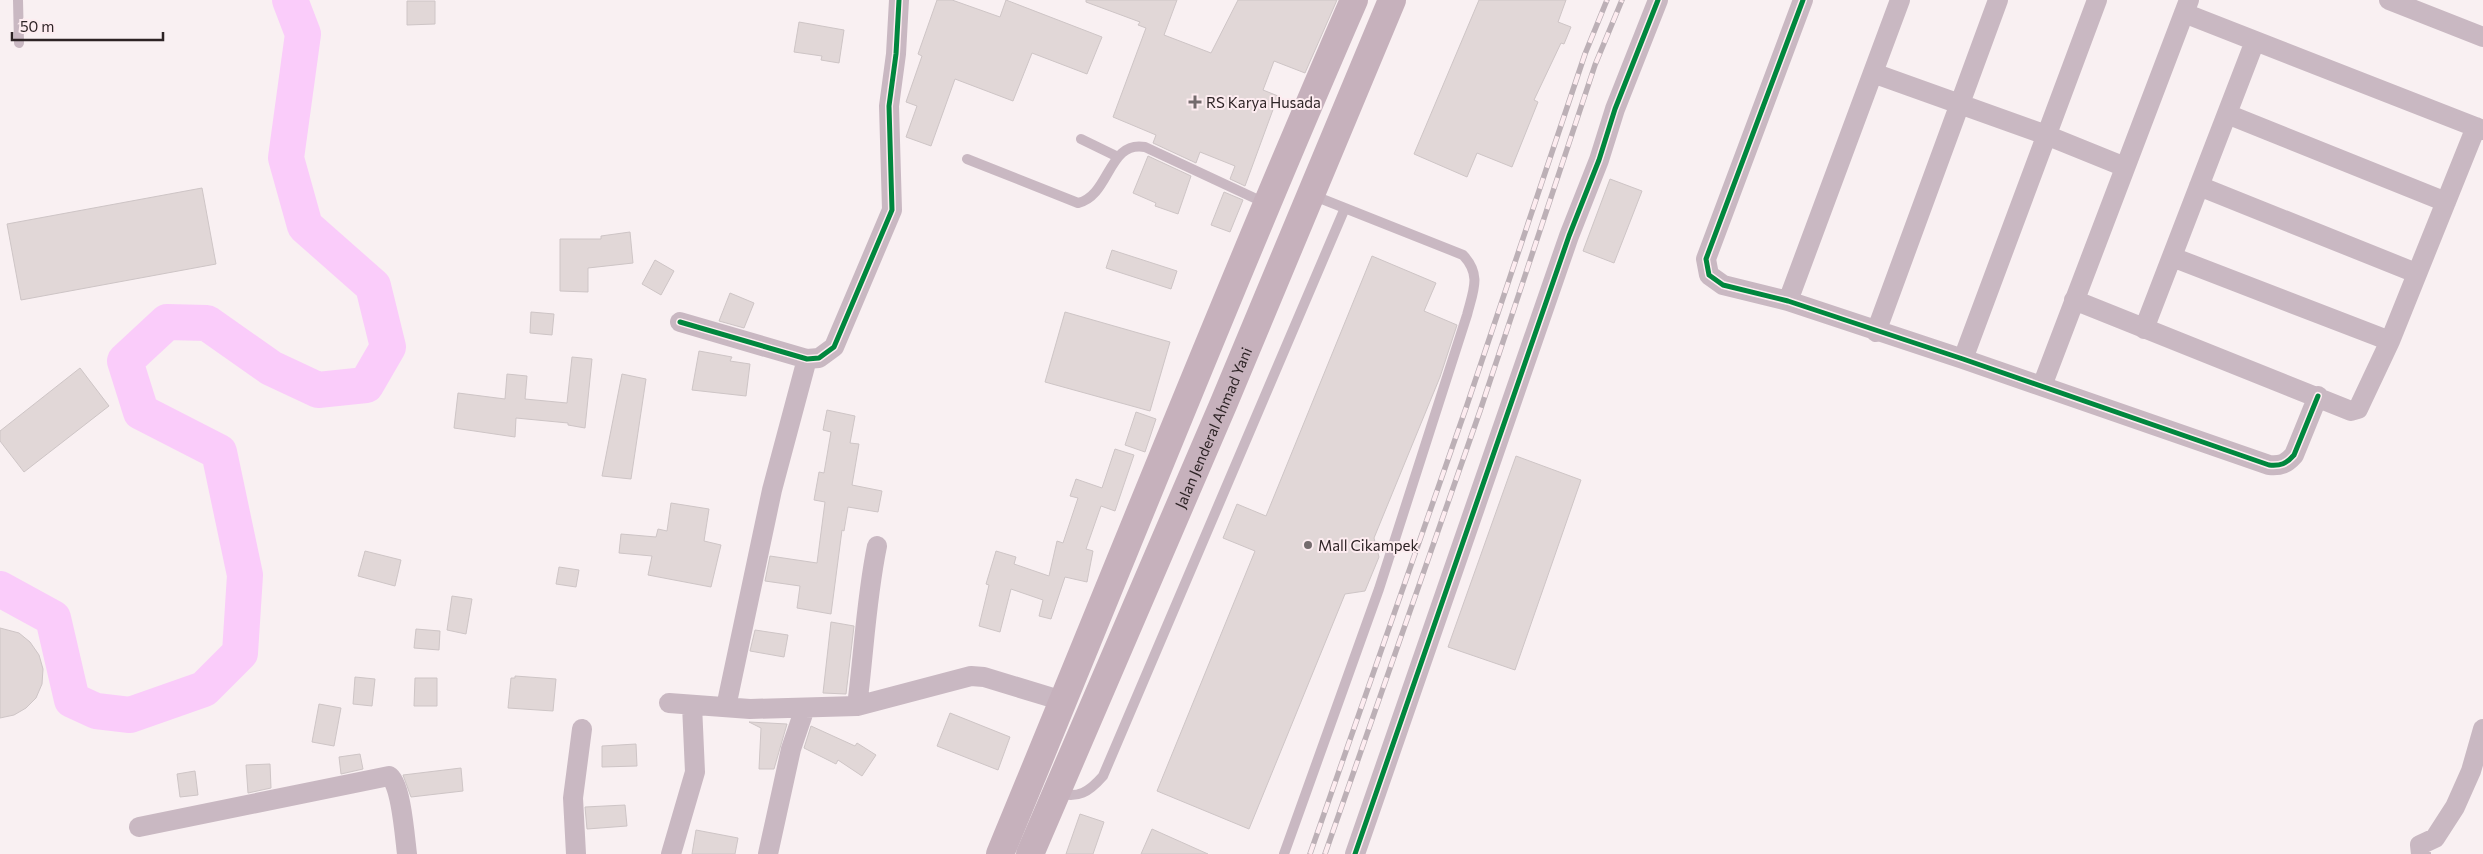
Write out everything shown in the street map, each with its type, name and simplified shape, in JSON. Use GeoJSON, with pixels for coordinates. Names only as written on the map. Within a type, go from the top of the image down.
{"type":"FeatureCollection","features":[{"type":"Feature","properties":{"kind":"highway"},"geometry":{"type":"LineString","coordinates":[[1000,854],[1266,204],[1354,0]]}},
{"type":"Feature","properties":{"kind":"highway","name":"Jalan Jenderal Ahmad Yani"},"geometry":{"type":"LineString","coordinates":[[1030,854],[1265,304],[1392,0]]}},
{"type":"Feature","properties":{"kind":"highway"},"geometry":{"type":"LineString","coordinates":[[1230,292],[1265,304]]}},
{"type":"Feature","properties":{"kind":"street"},"geometry":{"type":"LineString","coordinates":[[680,322],[807,359],[813,359],[828,353],[839,339],[846,315],[892,210],[889,106],[896,54],[899,0]]}},
{"type":"Feature","properties":{"kind":"street"},"geometry":{"type":"LineString","coordinates":[[1356,854],[1569,236],[1599,160],[1615,109],[1658,0]]}},
{"type":"Feature","properties":{"kind":"street"},"geometry":{"type":"LineString","coordinates":[[1803,0],[1706,259],[1709,275],[1723,285],[1788,301],[1876,332],[1963,359],[2269,465],[2279,466],[2288,462],[2294,455],[2318,396]]}},
{"type":"Feature","properties":{"kind":"street"},"geometry":{"type":"LineString","coordinates":[[1788,301],[1900,0]]}},
{"type":"Feature","properties":{"kind":"street"},"geometry":{"type":"LineString","coordinates":[[1876,332],[1998,0]]}},
{"type":"Feature","properties":{"kind":"street"},"geometry":{"type":"LineString","coordinates":[[1963,359],[2097,0]]}},
{"type":"Feature","properties":{"kind":"street"},"geometry":{"type":"LineString","coordinates":[[2389,0],[2483,37]]}},
{"type":"Feature","properties":{"kind":"street"},"geometry":{"type":"LineString","coordinates":[[2042,386],[2074,300],[2186,6],[2255,41],[2480,128],[2416,273],[2390,341],[2358,409],[2351,410],[2074,300]]}},
{"type":"Feature","properties":{"kind":"street"},"geometry":{"type":"LineString","coordinates":[[2144,329],[2255,41]]}},
{"type":"Feature","properties":{"kind":"street"},"geometry":{"type":"LineString","coordinates":[[1873,72],[2046,135],[2125,167]]}},
{"type":"Feature","properties":{"kind":"street"},"geometry":{"type":"LineString","coordinates":[[2227,114],[2446,202]]}},
{"type":"Feature","properties":{"kind":"street"},"geometry":{"type":"LineString","coordinates":[[2199,186],[2416,273]]}},
{"type":"Feature","properties":{"kind":"street"},"geometry":{"type":"LineString","coordinates":[[2172,257],[2390,341]]}},
{"type":"Feature","properties":{"kind":"street"},"geometry":{"type":"LineString","coordinates":[[726,707],[772,490],[807,359]]}},
{"type":"Feature","properties":{"kind":"street"},"geometry":{"type":"LineString","coordinates":[[857,706],[866,632],[868,593],[877,546]]}},
{"type":"Feature","properties":{"kind":"street"},"geometry":{"type":"LineString","coordinates":[[669,703],[750,709],[857,706],[971,676],[984,677],[1063,701]]}},
{"type":"Feature","properties":{"kind":"street"},"geometry":{"type":"LineString","coordinates":[[671,854],[695,772],[692,705]]}},
{"type":"Feature","properties":{"kind":"street"},"geometry":{"type":"LineString","coordinates":[[768,854],[791,749],[805,708]]}},
{"type":"Feature","properties":{"kind":"street"},"geometry":{"type":"LineString","coordinates":[[2420,854],[2420,845],[2435,838],[2462,794],[2476,757],[2483,728]]}},
{"type":"Feature","properties":{"kind":"street"},"geometry":{"type":"LineString","coordinates":[[576,854],[573,798],[582,730]]}},
{"type":"Feature","properties":{"kind":"street"},"geometry":{"type":"LineString","coordinates":[[140,826],[389,776],[394,778],[399,798],[407,854]]}},
{"type":"Feature","properties":{"kind":"lane"},"geometry":{"type":"LineString","coordinates":[[18,0],[19,43]]}},
{"type":"Feature","properties":{"kind":"lane"},"geometry":{"type":"LineString","coordinates":[[1081,139],[1118,157]]}},
{"type":"Feature","properties":{"kind":"lane"},"geometry":{"type":"LineString","coordinates":[[967,159],[1078,203],[1085,201],[1095,193],[1118,157],[1129,147],[1145,147],[1266,204]]}},
{"type":"Feature","properties":{"kind":"lane"},"geometry":{"type":"LineString","coordinates":[[1284,854],[1379,589],[1467,315],[1475,281],[1473,266],[1463,255],[1311,195]]}},
{"type":"Feature","properties":{"kind":"lane"},"geometry":{"type":"LineString","coordinates":[[1057,793],[1078,796],[1094,787],[1103,776],[1345,208]]}},
{"type":"Feature","properties":{"kind":"building"},"geometry":{"type":"Polygon","coordinates":[[[937,0],[952,0],[1000,17],[1006,0],[1102,37],[1087,74],[1032,53],[1013,101],[955,79],[931,146],[906,137],[917,106],[906,102],[922,56],[918,54],[937,0]]]}},
{"type":"Feature","properties":{"kind":"building"},"geometry":{"type":"Polygon","coordinates":[[[1086,0],[1177,0],[1164,35],[1211,53],[1238,0],[1337,0],[1305,73],[1274,61],[1263,90],[1278,96],[1245,186],[1230,179],[1235,166],[1200,152],[1196,163],[1153,143],[1156,135],[1113,117],[1146,28],[1138,25],[1140,22],[1086,2],[1086,0]]]}},
{"type":"Feature","properties":{"kind":"building"},"geometry":{"type":"Polygon","coordinates":[[[1479,0],[1566,0],[1558,22],[1571,27],[1564,44],[1561,43],[1534,100],[1538,102],[1512,167],[1477,153],[1467,177],[1414,154],[1479,0]]]}},
{"type":"Feature","properties":{"kind":"building"},"geometry":{"type":"Polygon","coordinates":[[[407,1],[435,1],[435,24],[407,25],[407,1]]]}},
{"type":"Feature","properties":{"kind":"building"},"geometry":{"type":"Polygon","coordinates":[[[799,22],[844,30],[839,63],[821,60],[822,56],[794,52],[799,22]]]}},
{"type":"Feature","properties":{"kind":"building"},"geometry":{"type":"Polygon","coordinates":[[[1148,156],[1191,176],[1178,214],[1155,206],[1156,203],[1133,193],[1148,156]]]}},
{"type":"Feature","properties":{"kind":"building"},"geometry":{"type":"Polygon","coordinates":[[[1610,179],[1642,191],[1614,263],[1583,251],[1610,179]]]}},
{"type":"Feature","properties":{"kind":"building"},"geometry":{"type":"Polygon","coordinates":[[[202,188],[216,264],[21,300],[7,224],[202,188]]]}},
{"type":"Feature","properties":{"kind":"building"},"geometry":{"type":"Polygon","coordinates":[[[1224,192],[1243,200],[1230,232],[1211,225],[1224,192]]]}},
{"type":"Feature","properties":{"kind":"building"},"geometry":{"type":"Polygon","coordinates":[[[630,232],[633,263],[588,268],[588,292],[560,291],[560,239],[601,239],[601,236],[630,232]]]}},
{"type":"Feature","properties":{"kind":"building"},"geometry":{"type":"Polygon","coordinates":[[[1112,250],[1177,271],[1171,289],[1106,268],[1112,250]]]}},
{"type":"Feature","properties":{"kind":"building","name":"Mall Cikampek"},"geometry":{"type":"Polygon","coordinates":[[[1372,256],[1436,283],[1424,311],[1457,325],[1440,377],[1374,538],[1379,557],[1365,591],[1345,594],[1249,829],[1157,791],[1255,551],[1223,538],[1237,504],[1266,516],[1372,256]]]}},
{"type":"Feature","properties":{"kind":"building"},"geometry":{"type":"Polygon","coordinates":[[[655,260],[674,271],[661,295],[642,284],[655,260]]]}},
{"type":"Feature","properties":{"kind":"building"},"geometry":{"type":"Polygon","coordinates":[[[730,293],[754,303],[744,328],[719,321],[730,293]]]}},
{"type":"Feature","properties":{"kind":"building"},"geometry":{"type":"Polygon","coordinates":[[[531,312],[554,314],[552,335],[530,333],[531,312]]]}},
{"type":"Feature","properties":{"kind":"building"},"geometry":{"type":"Polygon","coordinates":[[[1065,312],[1170,342],[1150,411],[1045,382],[1065,312]]]}},
{"type":"Feature","properties":{"kind":"building"},"geometry":{"type":"Polygon","coordinates":[[[699,351],[732,357],[730,361],[750,364],[746,396],[692,390],[699,351]]]}},
{"type":"Feature","properties":{"kind":"building"},"geometry":{"type":"Polygon","coordinates":[[[572,357],[592,359],[585,428],[568,425],[568,423],[516,418],[515,437],[454,428],[458,393],[505,399],[507,374],[527,376],[525,399],[567,403],[572,357]]]}},
{"type":"Feature","properties":{"kind":"building"},"geometry":{"type":"Polygon","coordinates":[[[80,368],[109,406],[24,472],[0,441],[0,431],[80,368]]]}},
{"type":"Feature","properties":{"kind":"building"},"geometry":{"type":"Polygon","coordinates":[[[622,374],[646,379],[631,479],[602,476],[622,374]]]}},
{"type":"Feature","properties":{"kind":"building"},"geometry":{"type":"Polygon","coordinates":[[[827,410],[855,416],[850,443],[859,444],[852,485],[882,491],[878,512],[848,507],[844,531],[842,530],[831,614],[797,608],[800,586],[765,581],[770,556],[817,563],[825,502],[814,500],[819,472],[824,473],[831,432],[823,430],[827,410]]]}},
{"type":"Feature","properties":{"kind":"building"},"geometry":{"type":"Polygon","coordinates":[[[1136,412],[1156,419],[1145,452],[1125,445],[1136,412]]]}},
{"type":"Feature","properties":{"kind":"building"},"geometry":{"type":"Polygon","coordinates":[[[1115,449],[1134,455],[1115,511],[1101,506],[1086,549],[1093,551],[1087,582],[1065,577],[1051,619],[1039,616],[1043,600],[1011,589],[1000,632],[979,626],[989,585],[986,584],[996,551],[1016,557],[1014,564],[1049,576],[1057,541],[1063,543],[1078,498],[1070,496],[1076,479],[1102,488],[1115,449]]]}},
{"type":"Feature","properties":{"kind":"building"},"geometry":{"type":"Polygon","coordinates":[[[1516,456],[1581,480],[1515,670],[1448,647],[1516,456]]]}},
{"type":"Feature","properties":{"kind":"building"},"geometry":{"type":"Polygon","coordinates":[[[671,503],[709,509],[704,541],[721,545],[711,587],[648,575],[652,556],[619,553],[621,534],[656,537],[658,529],[667,531],[671,503]]]}},
{"type":"Feature","properties":{"kind":"building"},"geometry":{"type":"Polygon","coordinates":[[[365,551],[401,560],[395,586],[358,576],[365,551]]]}},
{"type":"Feature","properties":{"kind":"building"},"geometry":{"type":"Polygon","coordinates":[[[559,567],[579,570],[576,587],[556,584],[559,567]]]}},
{"type":"Feature","properties":{"kind":"building"},"geometry":{"type":"Polygon","coordinates":[[[452,596],[472,599],[466,634],[447,630],[452,596]]]}},
{"type":"Feature","properties":{"kind":"building"},"geometry":{"type":"Polygon","coordinates":[[[831,622],[854,626],[846,694],[823,693],[831,622]]]}},
{"type":"Feature","properties":{"kind":"building"},"geometry":{"type":"Polygon","coordinates":[[[0,628],[19,633],[30,642],[39,655],[43,669],[42,684],[36,698],[26,708],[14,715],[0,718],[0,628]]]}},
{"type":"Feature","properties":{"kind":"building"},"geometry":{"type":"Polygon","coordinates":[[[416,629],[440,631],[439,650],[414,648],[416,629]]]}},
{"type":"Feature","properties":{"kind":"building"},"geometry":{"type":"Polygon","coordinates":[[[755,630],[788,635],[784,657],[750,651],[755,630]]]}},
{"type":"Feature","properties":{"kind":"building"},"geometry":{"type":"Polygon","coordinates":[[[515,676],[556,679],[553,711],[508,708],[511,678],[515,678],[515,676]]]}},
{"type":"Feature","properties":{"kind":"building"},"geometry":{"type":"Polygon","coordinates":[[[355,677],[375,679],[372,706],[353,704],[355,677]]]}},
{"type":"Feature","properties":{"kind":"building"},"geometry":{"type":"Polygon","coordinates":[[[415,678],[437,678],[437,706],[414,706],[415,678]]]}},
{"type":"Feature","properties":{"kind":"building"},"geometry":{"type":"Polygon","coordinates":[[[319,704],[341,708],[334,746],[312,742],[319,704]]]}},
{"type":"Feature","properties":{"kind":"building"},"geometry":{"type":"Polygon","coordinates":[[[950,713],[1010,737],[998,770],[937,746],[950,713]]]}},
{"type":"Feature","properties":{"kind":"building"},"geometry":{"type":"Polygon","coordinates":[[[749,722],[787,724],[774,769],[759,769],[761,728],[749,722]]]}},
{"type":"Feature","properties":{"kind":"building"},"geometry":{"type":"Polygon","coordinates":[[[811,726],[855,746],[857,743],[876,755],[862,776],[838,760],[836,764],[804,748],[811,726]]]}},
{"type":"Feature","properties":{"kind":"building"},"geometry":{"type":"Polygon","coordinates":[[[636,744],[637,766],[602,767],[602,746],[636,744]]]}},
{"type":"Feature","properties":{"kind":"building"},"geometry":{"type":"Polygon","coordinates":[[[360,754],[363,769],[341,774],[339,757],[360,754]]]}},
{"type":"Feature","properties":{"kind":"building"},"geometry":{"type":"Polygon","coordinates":[[[270,764],[271,788],[248,793],[246,765],[270,764]]]}},
{"type":"Feature","properties":{"kind":"building"},"geometry":{"type":"Polygon","coordinates":[[[461,768],[463,791],[411,797],[403,775],[461,768]]]}},
{"type":"Feature","properties":{"kind":"building"},"geometry":{"type":"Polygon","coordinates":[[[195,771],[198,795],[180,797],[177,774],[195,771]]]}},
{"type":"Feature","properties":{"kind":"building"},"geometry":{"type":"Polygon","coordinates":[[[625,805],[627,826],[587,829],[585,807],[625,805]]]}},
{"type":"Feature","properties":{"kind":"building"},"geometry":{"type":"Polygon","coordinates":[[[1080,814],[1104,822],[1093,854],[1066,854],[1080,814]]]}},
{"type":"Feature","properties":{"kind":"building"},"geometry":{"type":"Polygon","coordinates":[[[1152,829],[1208,854],[1141,854],[1152,829]]]}},
{"type":"Feature","properties":{"kind":"building"},"geometry":{"type":"Polygon","coordinates":[[[696,830],[738,838],[735,854],[692,854],[696,830]]]}},
{"type":"Feature","properties":{"kind":"waterway"},"geometry":{"type":"LineString","coordinates":[[0,589],[53,618],[72,700],[96,711],[130,715],[204,689],[240,653],[245,575],[219,452],[141,412],[125,361],[167,322],[207,323],[271,368],[318,390],[366,385],[388,347],[373,286],[305,226],[286,158],[303,34],[290,0]]}},
{"type":"Feature","properties":{"kind":"railway"},"geometry":{"type":"LineString","coordinates":[[1310,854],[1466,408],[1585,54],[1607,0]]}},
{"type":"Feature","properties":{"kind":"railway"},"geometry":{"type":"LineString","coordinates":[[1325,854],[1480,411],[1595,65],[1622,0]]}},
{"type":"Feature","properties":{"kind":"cycle path"},"geometry":{"type":"LineString","coordinates":[[680,322],[807,359],[819,358],[834,347],[892,210],[889,106],[896,54],[899,0]]}},
{"type":"Feature","properties":{"kind":"cycle path"},"geometry":{"type":"LineString","coordinates":[[1355,854],[1569,236],[1599,160],[1615,109],[1658,0]]}},
{"type":"Feature","properties":{"kind":"cycle path"},"geometry":{"type":"LineString","coordinates":[[1803,0],[1706,259],[1709,275],[1723,285],[1788,301],[1963,359],[2269,465],[2283,464],[2294,455],[2318,396]]}},
{"type":"Feature","properties":{"kind":"place","name":"RS Karya Husada"},"geometry":{"type":"Point","coordinates":[1195,102]}},
{"type":"Feature","properties":{"kind":"place","name":"Mall Cikampek"},"geometry":{"type":"Point","coordinates":[1308,545]}}]}
